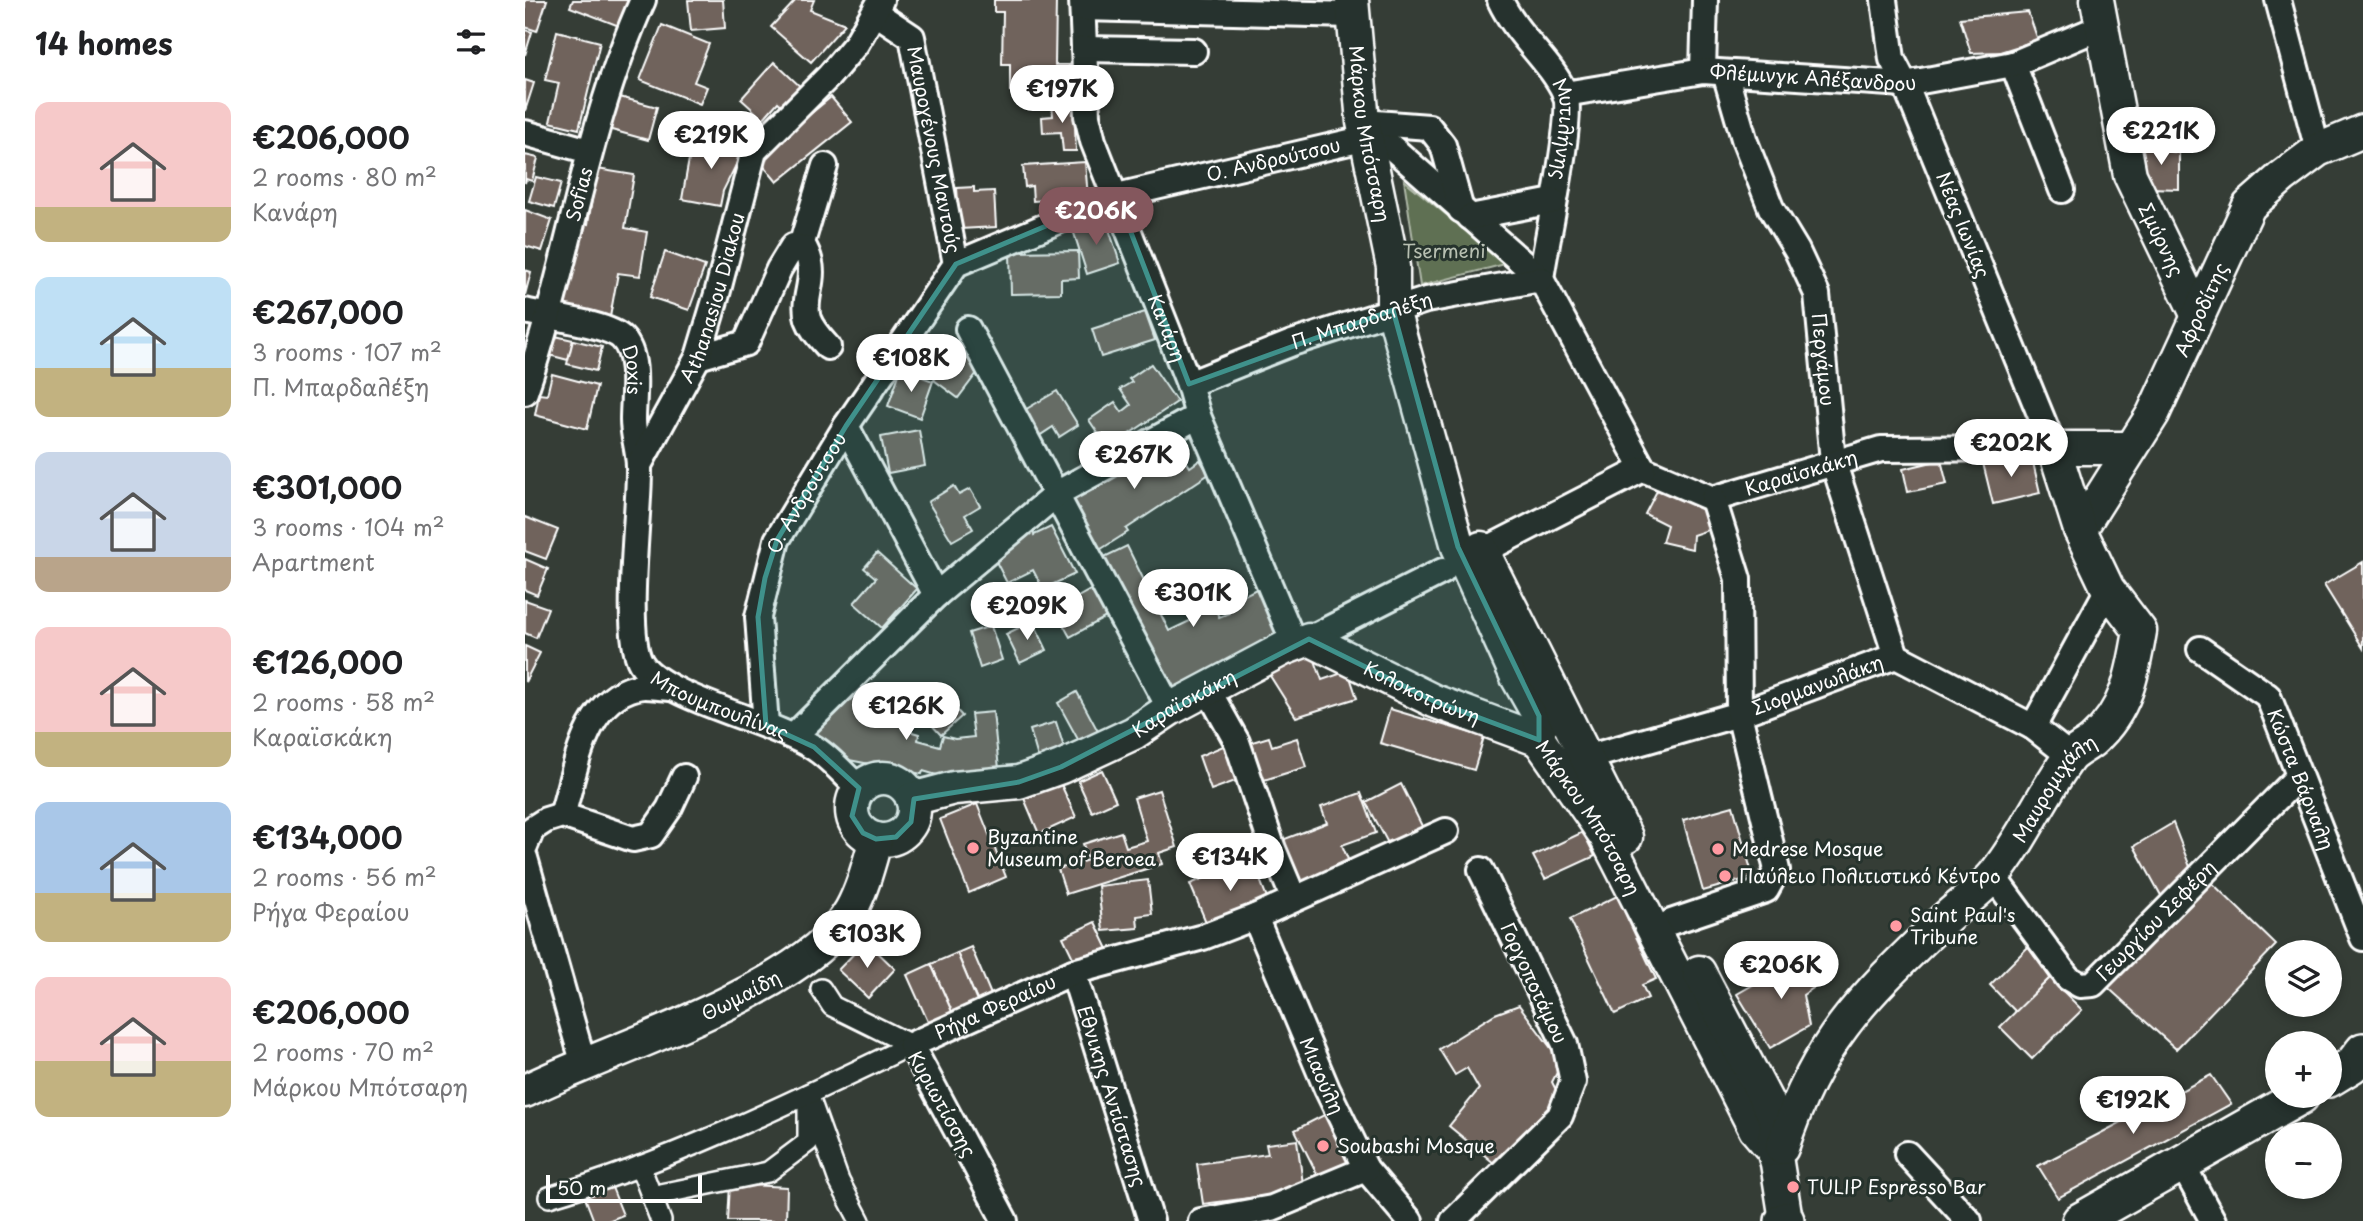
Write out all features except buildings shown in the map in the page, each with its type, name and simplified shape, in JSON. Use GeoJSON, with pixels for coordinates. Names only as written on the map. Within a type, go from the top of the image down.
{"type":"FeatureCollection","features":[{"type":"Feature","properties":{"kind":"main road"},"geometry":{"type":"LineString","coordinates":[[2080,1221],[2279,1108]]}},
{"type":"Feature","properties":{"kind":"street","name":"Sofias"},"geometry":{"type":"LineString","coordinates":[[525,392],[550,318],[589,151],[628,34],[643,0]]}},
{"type":"Feature","properties":{"kind":"street","name":"Mυτιλήνης"},"geometry":{"type":"LineString","coordinates":[[1500,0],[1521,35],[1565,94],[1566,122],[1541,279]]}},
{"type":"Feature","properties":{"kind":"street","name":"Περγάμου"},"geometry":{"type":"LineString","coordinates":[[1705,0],[1714,72],[1771,208],[1797,251],[1817,294],[1833,461],[1896,656]]}},
{"type":"Feature","properties":{"kind":"street","name":"Νέας Ιωνίας"},"geometry":{"type":"LineString","coordinates":[[1884,0],[1892,59],[1905,84],[2055,448]]}},
{"type":"Feature","properties":{"kind":"street"},"geometry":{"type":"LineString","coordinates":[[2278,0],[2318,150]]}},
{"type":"Feature","properties":{"kind":"street"},"geometry":{"type":"LineString","coordinates":[[1082,4],[1352,7]]}},
{"type":"Feature","properties":{"kind":"street","name":"Κανάρη"},"geometry":{"type":"LineString","coordinates":[[1082,4],[1087,117],[1093,141],[1189,384],[1198,416],[1302,642]]}},
{"type":"Feature","properties":{"kind":"street","name":"Μαυρογένους Μαντούς"},"geometry":{"type":"LineString","coordinates":[[879,6],[912,37],[956,264]]}},
{"type":"Feature","properties":{"kind":"street","name":"Athanasiou Diakou"},"geometry":{"type":"LineString","coordinates":[[639,465],[698,357],[754,151],[829,76],[879,6]]}},
{"type":"Feature","properties":{"kind":"street","name":"Μάρκου Μπότσαρη"},"geometry":{"type":"LineString","coordinates":[[1352,7],[1365,130],[1401,308],[1458,547],[1517,677],[1539,716],[1539,740],[1605,835],[1755,1129],[1775,1157]]}},
{"type":"Feature","properties":{"kind":"street","name":"Φλέμινγκ Αλέξανδρου"},"geometry":{"type":"LineString","coordinates":[[1565,94],[1714,72],[1905,84],[2013,64],[2056,47],[2096,8]]}},
{"type":"Feature","properties":{"kind":"street","name":"Σμύρνης"},"geometry":{"type":"LineString","coordinates":[[2096,8],[2130,175],[2197,314]]}},
{"type":"Feature","properties":{"kind":"street"},"geometry":{"type":"LineString","coordinates":[[1084,49],[1194,51]]}},
{"type":"Feature","properties":{"kind":"street"},"geometry":{"type":"LineString","coordinates":[[2013,64],[2061,190]]}},
{"type":"Feature","properties":{"kind":"street","name":"Ο. Ανδρούτσου"},"geometry":{"type":"LineString","coordinates":[[766,725],[758,617],[765,578],[777,540],[846,426],[956,264],[1117,197],[1365,130],[1429,127],[1443,145],[1465,214]]}},
{"type":"Feature","properties":{"kind":"street"},"geometry":{"type":"LineString","coordinates":[[1365,130],[1541,279],[1643,469],[1713,499],[1738,579],[1739,714],[1777,870],[1766,890],[1671,922]]}},
{"type":"Feature","properties":{"kind":"street","name":"Αφροδίτης"},"geometry":{"type":"LineString","coordinates":[[2080,530],[2171,378],[2197,314],[2249,206],[2318,150],[2363,131]]}},
{"type":"Feature","properties":{"kind":"street"},"geometry":{"type":"LineString","coordinates":[[525,133],[589,151]]}},
{"type":"Feature","properties":{"kind":"street"},"geometry":{"type":"LineString","coordinates":[[801,246],[825,166]]}},
{"type":"Feature","properties":{"kind":"street"},"geometry":{"type":"LineString","coordinates":[[1465,214],[1553,201]]}},
{"type":"Feature","properties":{"kind":"street"},"geometry":{"type":"LineString","coordinates":[[698,357],[746,343],[779,269],[793,246],[801,246]]}},
{"type":"Feature","properties":{"kind":"street"},"geometry":{"type":"LineString","coordinates":[[801,246],[813,264],[807,316],[813,329],[828,347]]}},
{"type":"Feature","properties":{"kind":"street","name":"Π. Μπαρδαλέξη"},"geometry":{"type":"LineString","coordinates":[[1189,384],[1292,343],[1401,308],[1541,279]]}},
{"type":"Feature","properties":{"kind":"street","name":"Μάρκου Μπότσαρη"},"geometry":{"type":"LineString","coordinates":[[1401,308],[1475,536],[1586,758],[1777,1121],[1775,1157],[1786,1221]]}},
{"type":"Feature","properties":{"kind":"street","name":"Doxis"},"geometry":{"type":"LineString","coordinates":[[525,311],[603,329],[620,336],[629,348],[633,435],[639,465]]}},
{"type":"Feature","properties":{"kind":"street"},"geometry":{"type":"LineString","coordinates":[[968,329],[1058,493],[1170,709]]}},
{"type":"Feature","properties":{"kind":"street"},"geometry":{"type":"LineString","coordinates":[[794,736],[936,595],[1058,493],[1198,416]]}},
{"type":"Feature","properties":{"kind":"street"},"geometry":{"type":"LineString","coordinates":[[846,426],[936,595]]}},
{"type":"Feature","properties":{"kind":"street","name":"Μαυρομιχάλη"},"geometry":{"type":"LineString","coordinates":[[1775,1157],[1811,1071],[1838,1030],[1863,999],[1993,876],[2070,756],[2093,740],[2118,712],[2128,693],[2140,631],[2108,589],[2080,530],[2055,448]]}},
{"type":"Feature","properties":{"kind":"street","name":"Καραϊσκάκη"},"geometry":{"type":"LineString","coordinates":[[1713,499],[1833,461],[1881,449],[2130,448]]}},
{"type":"Feature","properties":{"kind":"street","name":"Μπουμπουλίνας"},"geometry":{"type":"LineString","coordinates":[[639,465],[635,648],[642,664],[669,688],[794,736],[814,747],[859,789]]}},
{"type":"Feature","properties":{"kind":"street"},"geometry":{"type":"LineString","coordinates":[[1497,544],[1643,469]]}},
{"type":"Feature","properties":{"kind":"street","name":"Καραϊσκάκη"},"geometry":{"type":"LineString","coordinates":[[912,799],[954,788],[1030,778],[1135,733],[1170,709],[1443,571]]}},
{"type":"Feature","properties":{"kind":"street"},"geometry":{"type":"LineString","coordinates":[[2033,727],[2108,589]]}},
{"type":"Feature","properties":{"kind":"street","name":"Κολοκοτρώνη"},"geometry":{"type":"LineString","coordinates":[[1302,642],[1434,701],[1539,740]]}},
{"type":"Feature","properties":{"kind":"street","name":"Κώστα Βάρναλη"},"geometry":{"type":"LineString","coordinates":[[2200,649],[2268,696],[2363,938]]}},
{"type":"Feature","properties":{"kind":"street","name":"Σιορμανωλάκη"},"geometry":{"type":"LineString","coordinates":[[1586,758],[1739,714],[1896,656],[2033,727],[2070,756]]}},
{"type":"Feature","properties":{"kind":"street"},"geometry":{"type":"LineString","coordinates":[[562,815],[586,737],[601,706],[638,686],[669,688]]}},
{"type":"Feature","properties":{"kind":"street"},"geometry":{"type":"LineString","coordinates":[[1208,690],[1237,742],[1273,849],[1294,899]]}},
{"type":"Feature","properties":{"kind":"street"},"geometry":{"type":"LineString","coordinates":[[525,846],[532,829],[546,820],[562,815],[633,839],[652,835],[669,809],[684,777]]}},
{"type":"Feature","properties":{"kind":"street","name":"Γεωργίου Σεφέρη"},"geometry":{"type":"LineString","coordinates":[[1993,876],[2068,978],[2080,985],[2093,984],[2298,777]]}},
{"type":"Feature","properties":{"kind":"street"},"geometry":{"type":"LineString","coordinates":[[890,778],[908,790],[912,799],[915,812],[905,831],[887,840],[876,839],[863,833],[852,816],[853,798],[870,780],[890,778]]}},
{"type":"Feature","properties":{"kind":"street","name":"Ρήγα Φεραίου"},"geometry":{"type":"LineString","coordinates":[[549,1197],[640,1166],[808,1094],[1073,972],[1203,937],[1255,917],[1446,831]]}},
{"type":"Feature","properties":{"kind":"street","name":"Θωμαίδη"},"geometry":{"type":"LineString","coordinates":[[525,1091],[755,990],[809,953],[851,911],[865,879],[876,839]]}},
{"type":"Feature","properties":{"kind":"street"},"geometry":{"type":"LineString","coordinates":[[525,858],[584,1065]]}},
{"type":"Feature","properties":{"kind":"street","name":"Γοργοποτάμου"},"geometry":{"type":"LineString","coordinates":[[1453,1221],[1560,1116],[1573,1082],[1565,1044],[1481,870]]}},
{"type":"Feature","properties":{"kind":"street","name":"Μιαούλη"},"geometry":{"type":"LineString","coordinates":[[1255,917],[1327,1089],[1366,1169],[1410,1221]]}},
{"type":"Feature","properties":{"kind":"street","name":"Εθνικης Αντίστασης"},"geometry":{"type":"LineString","coordinates":[[1073,972],[1150,1221]]}},
{"type":"Feature","properties":{"kind":"street","name":"Κυριωτίσσης"},"geometry":{"type":"LineString","coordinates":[[821,989],[832,1006],[911,1045],[1005,1221]]}},
{"type":"Feature","properties":{"kind":"street","name":"Θωμαίδη"},"geometry":{"type":"LineString","coordinates":[[525,1102],[584,1065]]}},
{"type":"Feature","properties":{"kind":"street"},"geometry":{"type":"LineString","coordinates":[[650,1196],[768,1172],[808,1142],[808,1094]]}},
{"type":"Feature","properties":{"kind":"street"},"geometry":{"type":"LineString","coordinates":[[808,1094],[839,1181],[860,1221]]}},
{"type":"Feature","properties":{"kind":"street"},"geometry":{"type":"LineString","coordinates":[[1907,1154],[1969,1221]]}},
{"type":"Feature","properties":{"kind":"street"},"geometry":{"type":"LineString","coordinates":[[2181,1162],[2213,1221]]}},
{"type":"Feature","properties":{"kind":"street"},"geometry":{"type":"LineString","coordinates":[[640,1166],[661,1221]]}},
{"type":"Feature","properties":{"kind":"street"},"geometry":{"type":"LineString","coordinates":[[1201,1221],[1272,1208],[1366,1169]]}},
{"type":"Feature","properties":{"kind":"highlighted area"},"geometry":{"type":"Polygon","coordinates":[[[1117,196],[1189,384],[1393,310],[1458,547],[1539,716],[1539,740],[1434,701],[1309,639],[1061,767],[1019,782],[914,799],[911,822],[896,837],[876,839],[863,833],[852,816],[859,788],[814,747],[766,725],[758,617],[765,578],[777,540],[846,426],[956,264],[1117,196]]]}},
{"type":"Feature","properties":{"kind":"green space","name":"Tsermeni"},"geometry":{"type":"Polygon","coordinates":[[[1404,180],[1500,259],[1509,263],[1420,286],[1404,180]]]}},
{"type":"Feature","properties":{"kind":"place","name":"Byzantine Museum of Beroea"},"geometry":{"type":"Point","coordinates":[973,848]}},
{"type":"Feature","properties":{"kind":"place","name":"Medrese Mosque"},"geometry":{"type":"Point","coordinates":[1718,849]}},
{"type":"Feature","properties":{"kind":"place","name":"Παύλειο Πολιτιστικό Κέντρο"},"geometry":{"type":"Point","coordinates":[1725,876]}},
{"type":"Feature","properties":{"kind":"place","name":"Saint Paul's Tribune"},"geometry":{"type":"Point","coordinates":[1896,926]}},
{"type":"Feature","properties":{"kind":"place","name":"Soubashi Mosque"},"geometry":{"type":"Point","coordinates":[1323,1146]}},
{"type":"Feature","properties":{"kind":"place","name":"TULIP Espresso Bar"},"geometry":{"type":"Point","coordinates":[1793,1187]}}]}
